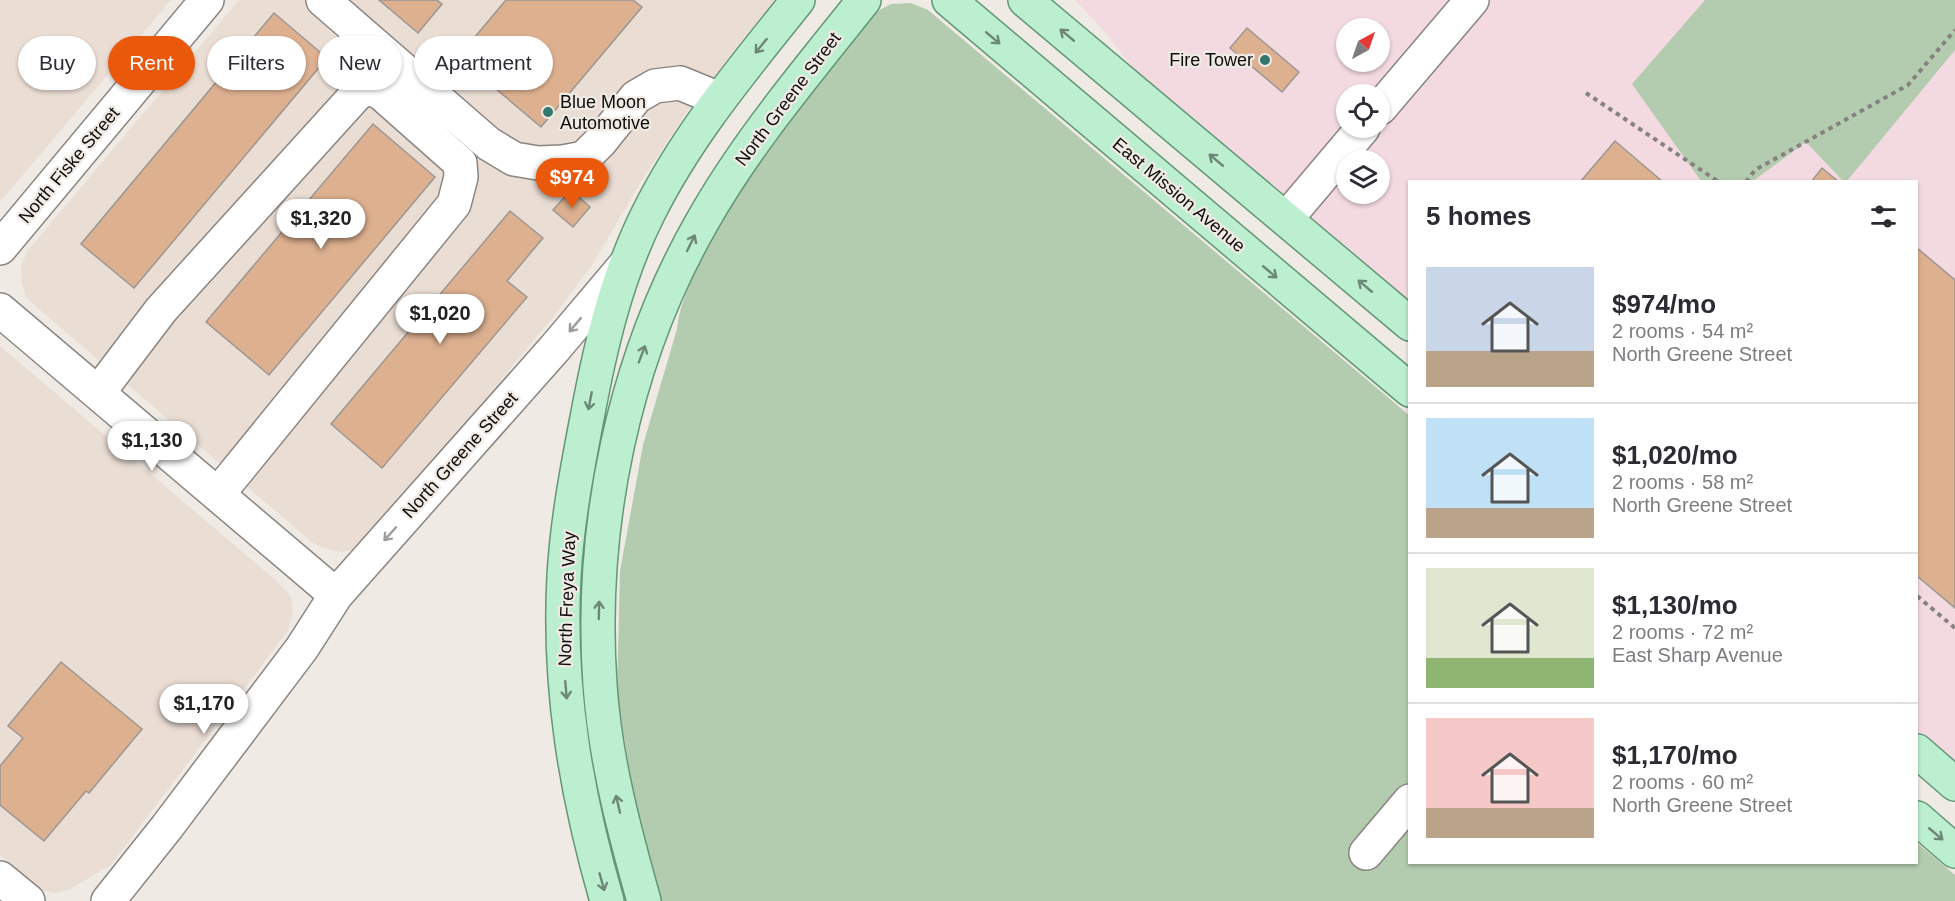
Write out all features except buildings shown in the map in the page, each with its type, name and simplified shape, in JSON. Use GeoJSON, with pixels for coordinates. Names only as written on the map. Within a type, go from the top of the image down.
{"type":"FeatureCollection","features":[{"type":"Feature","properties":{"kind":"main road","name":"North Greene Street"},"geometry":{"type":"LineString","coordinates":[[626,264],[670,172],[719,99],[798,0]]}},
{"type":"Feature","properties":{"kind":"main road","name":"North Greene Street"},"geometry":{"type":"LineString","coordinates":[[666,296],[701,224],[728,179],[761,131],[864,0]]}},
{"type":"Feature","properties":{"kind":"main road","name":"East Mission Avenue"},"geometry":{"type":"LineString","coordinates":[[949,0],[1408,388]]}},
{"type":"Feature","properties":{"kind":"main road"},"geometry":{"type":"LineString","coordinates":[[1025,0],[1408,322]]}},
{"type":"Feature","properties":{"kind":"main road","name":"North Freya Way"},"geometry":{"type":"LineString","coordinates":[[607,901],[588,832],[578,784],[565,679],[564,575],[579,465],[601,345],[626,264]]}},
{"type":"Feature","properties":{"kind":"main road","name":"North Freya Way"},"geometry":{"type":"LineString","coordinates":[[644,901],[613,782],[600,685],[600,572],[613,471],[623,418],[637,369],[666,296]]}},
{"type":"Feature","properties":{"kind":"main road"},"geometry":{"type":"LineString","coordinates":[[1918,753],[1955,784]]}},
{"type":"Feature","properties":{"kind":"main road"},"geometry":{"type":"LineString","coordinates":[[1918,819],[1955,851]]}},
{"type":"Feature","properties":{"kind":"street","name":"North Fiske Street"},"geometry":{"type":"LineString","coordinates":[[0,248],[207,0]]}},
{"type":"Feature","properties":{"kind":"street"},"geometry":{"type":"LineString","coordinates":[[323,0],[489,144],[514,159],[538,163],[584,158],[601,141],[636,97],[655,86],[680,83],[719,99]]}},
{"type":"Feature","properties":{"kind":"street"},"geometry":{"type":"LineString","coordinates":[[1390,96],[1472,0]]}},
{"type":"Feature","properties":{"kind":"street"},"geometry":{"type":"LineString","coordinates":[[98,393],[161,310],[356,95],[368,87],[381,93],[460,163],[461,177],[454,204],[218,494]]}},
{"type":"Feature","properties":{"kind":"street"},"geometry":{"type":"LineString","coordinates":[[1286,219],[1355,138]]}},
{"type":"Feature","properties":{"kind":"street","name":"North Greene Street"},"geometry":{"type":"LineString","coordinates":[[108,901],[302,648],[336,595],[555,348],[626,264]]}},
{"type":"Feature","properties":{"kind":"street"},"geometry":{"type":"LineString","coordinates":[[0,310],[336,595]]}},
{"type":"Feature","properties":{"kind":"street"},"geometry":{"type":"LineString","coordinates":[[1366,853],[1408,803]]}},
{"type":"Feature","properties":{"kind":"street"},"geometry":{"type":"LineString","coordinates":[[0,878],[28,901]]}},
{"type":"Feature","properties":{"kind":"path"},"geometry":{"type":"LineString","coordinates":[[1748,180],[1755,170],[1908,85],[1955,30]]}},
{"type":"Feature","properties":{"kind":"path"},"geometry":{"type":"LineString","coordinates":[[1586,93],[1716,180]]}},
{"type":"Feature","properties":{"kind":"path"},"geometry":{"type":"LineString","coordinates":[[1918,597],[1955,628]]}},
{"type":"Feature","properties":{"kind":"shaded area"},"geometry":{"type":"Polygon","coordinates":[[[0,0],[171,0],[141,36],[108,36],[108,74],[96,89],[96,36],[18,36],[18,90],[95,90],[0,202],[0,0]]]}},
{"type":"Feature","properties":{"kind":"shaded area"},"geometry":{"type":"Polygon","coordinates":[[[239,0],[774,0],[689,109],[642,180],[592,265],[555,315],[369,538],[358,547],[343,552],[330,550],[313,543],[40,310],[26,297],[22,284],[21,265],[29,249],[163,90],[195,90],[195,52],[207,38],[207,90],[306,90],[306,36],[209,36],[239,0]]]}},
{"type":"Feature","properties":{"kind":"shaded area"},"geometry":{"type":"Polygon","coordinates":[[[1075,0],[1955,0],[1955,762],[1918,731],[1918,180],[1408,180],[1408,300],[1133,68],[1105,32],[1075,0]]]}},
{"type":"Feature","properties":{"kind":"shaded area"},"geometry":{"type":"Polygon","coordinates":[[[0,346],[279,583],[291,597],[293,615],[287,632],[111,865],[70,889],[56,893],[43,891],[0,855],[0,346]]]}},
{"type":"Feature","properties":{"kind":"green space"},"geometry":{"type":"Polygon","coordinates":[[[1705,0],[1955,0],[1955,50],[1848,180],[1842,180],[1806,142],[1754,180],[1700,180],[1632,84],[1705,0]]]}},
{"type":"Feature","properties":{"kind":"green space"},"geometry":{"type":"Polygon","coordinates":[[[911,3],[928,10],[1408,414],[1408,864],[1918,864],[1918,844],[1955,875],[1955,901],[660,901],[635,805],[617,692],[620,571],[643,445],[677,329],[681,307],[711,236],[752,169],[799,105],[874,13],[891,4],[911,3]]]}},
{"type":"Feature","properties":{"kind":"place","name":"Fire Tower"},"geometry":{"type":"Point","coordinates":[1265,60]}},
{"type":"Feature","properties":{"kind":"place","name":"Blue Moon Automotive"},"geometry":{"type":"Point","coordinates":[548,112]}}]}
